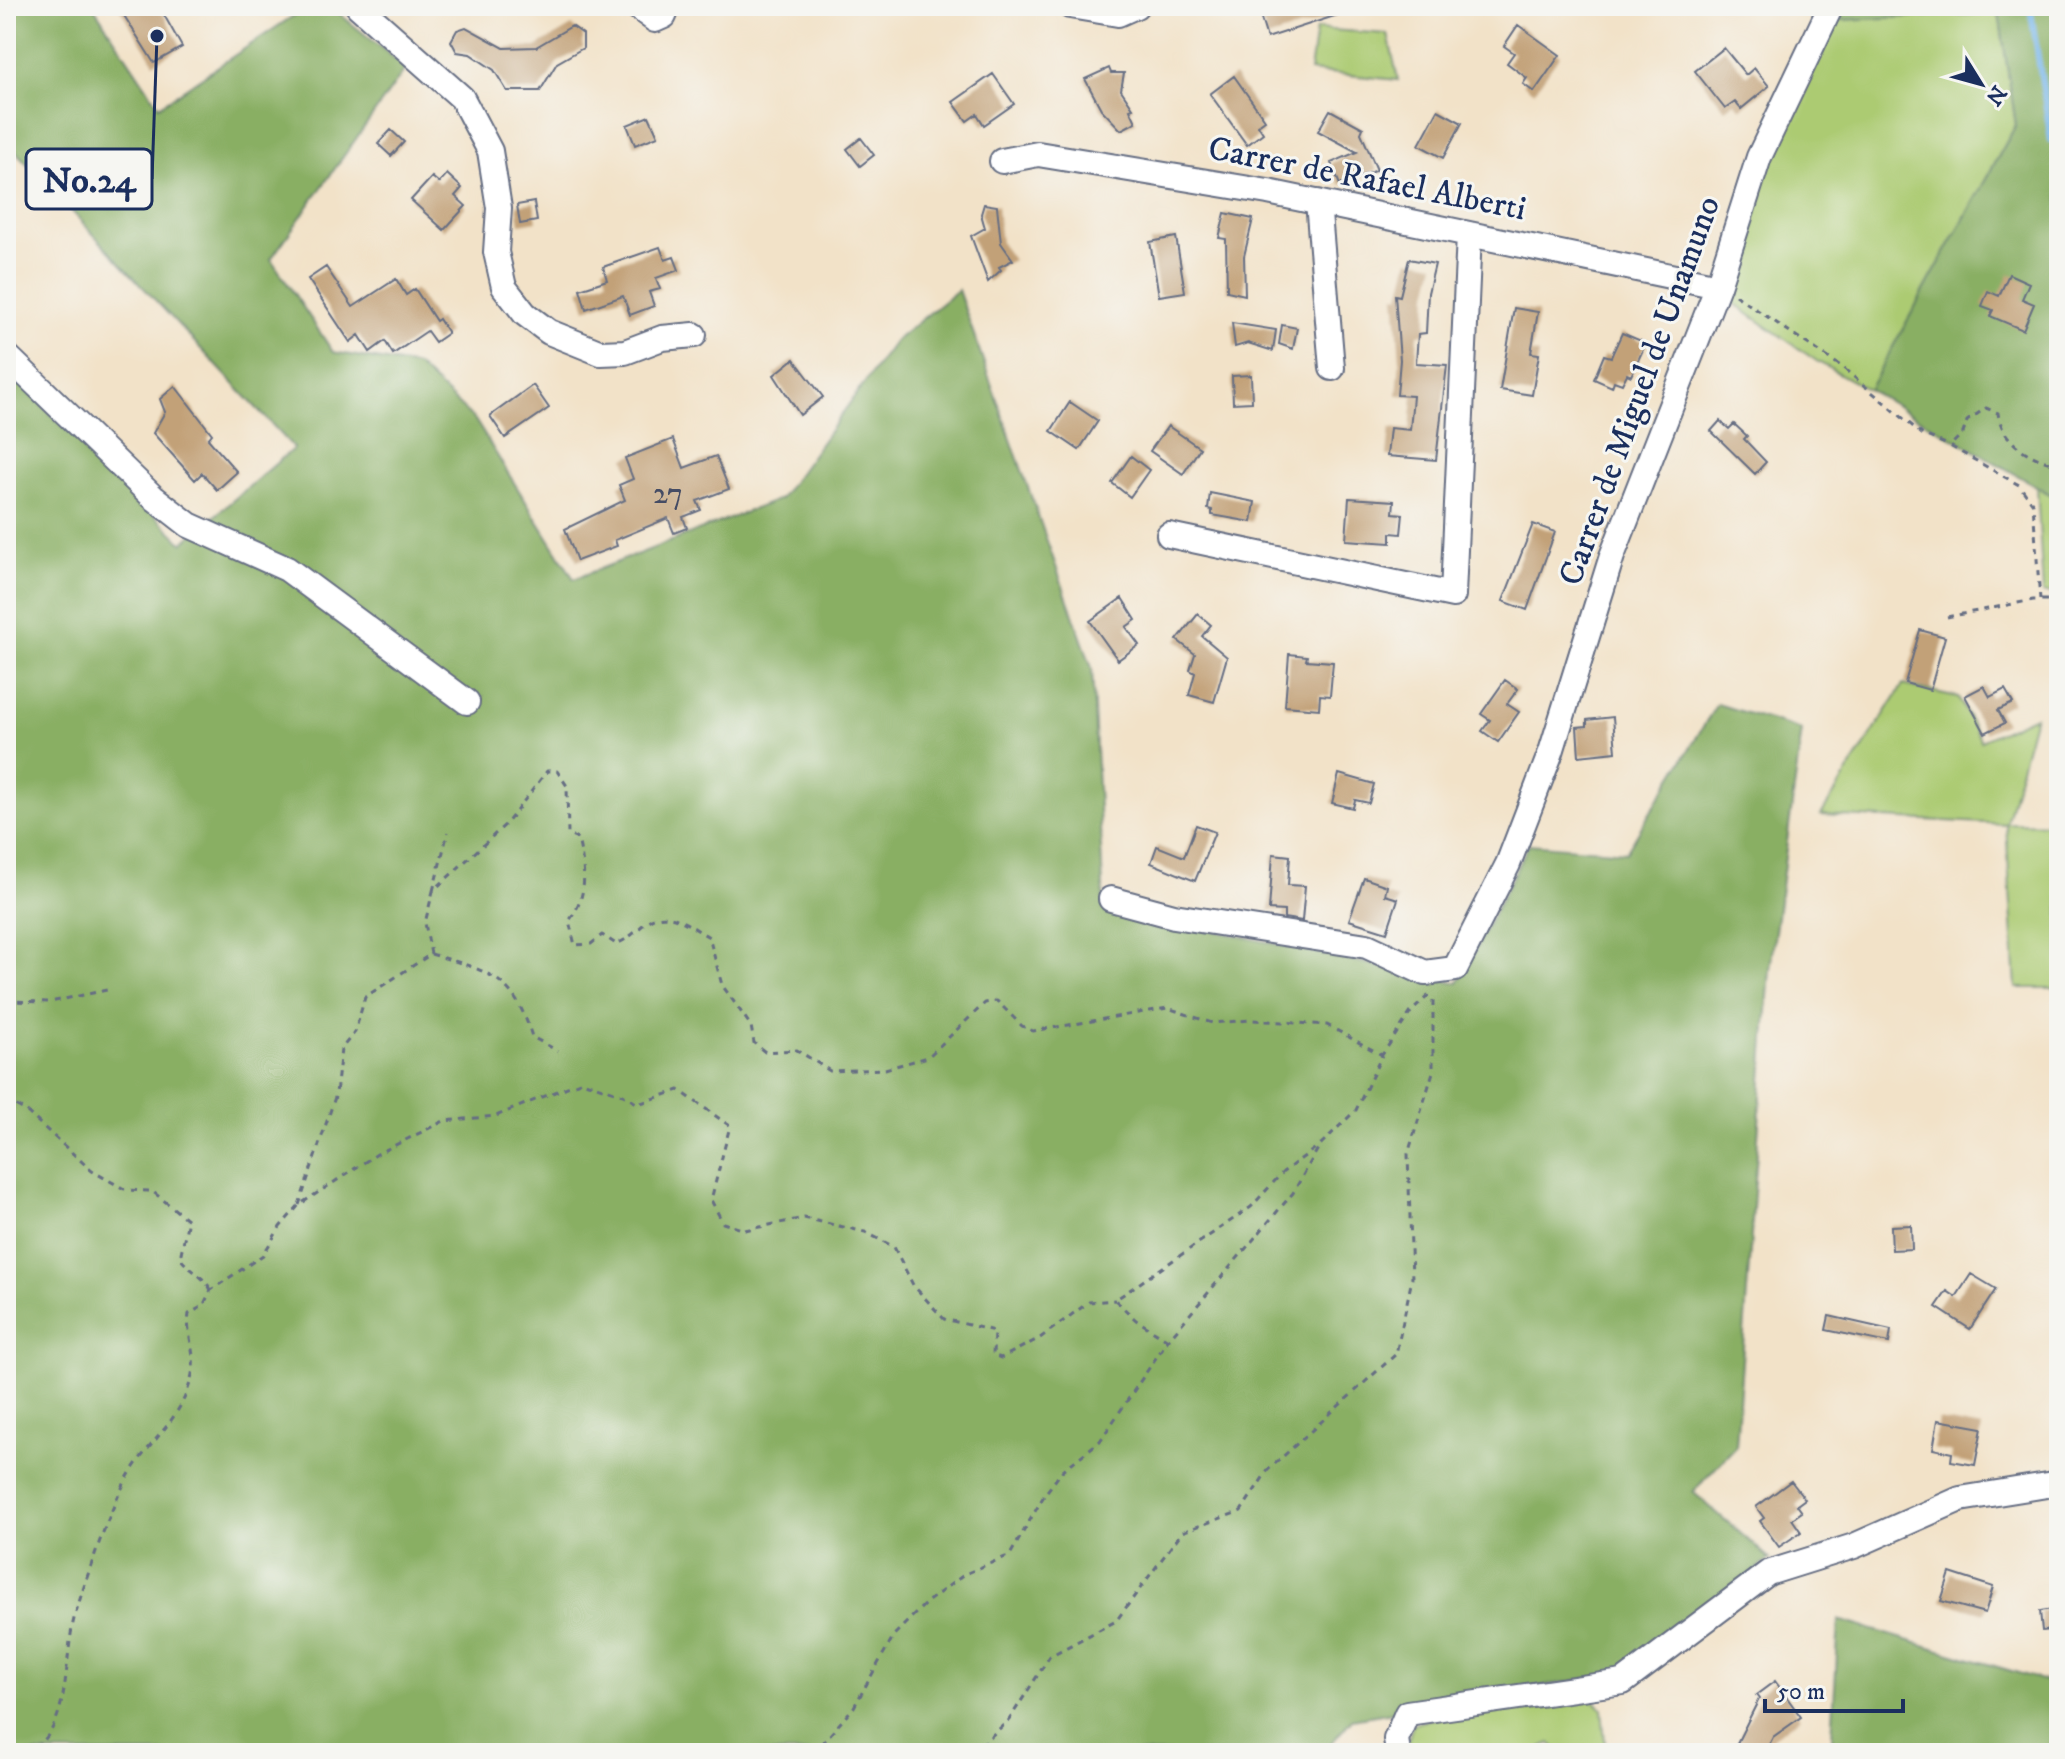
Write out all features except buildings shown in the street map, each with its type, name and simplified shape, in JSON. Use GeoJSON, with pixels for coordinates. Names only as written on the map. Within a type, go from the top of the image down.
{"type":"FeatureCollection","features":[{"type":"Feature","properties":{"kind":"street"},"geometry":{"type":"LineString","coordinates":[[358,6],[462,98],[490,151],[499,208],[496,252],[504,287],[525,314],[558,337],[601,353],[625,352],[662,338],[694,335]]}},
{"type":"Feature","properties":{"kind":"street"},"geometry":{"type":"LineString","coordinates":[[636,6],[655,20],[664,16],[668,6]]}},
{"type":"Feature","properties":{"kind":"street"},"geometry":{"type":"LineString","coordinates":[[1070,6],[1118,14],[1136,6]]}},
{"type":"Feature","properties":{"kind":"street","name":"Carrer de Miguel de Unamuno"},"geometry":{"type":"LineString","coordinates":[[1111,899],[1174,916],[1367,946],[1425,973],[1455,969],[1508,864],[1536,793],[1612,556],[1718,286],[1759,157],[1820,10]]}},
{"type":"Feature","properties":{"kind":"street","name":"Carrer de Rafael Alberti"},"geometry":{"type":"LineString","coordinates":[[1002,161],[1038,154],[1318,202],[1718,286]]}},
{"type":"Feature","properties":{"kind":"street"},"geometry":{"type":"LineString","coordinates":[[1318,202],[1332,368]]}},
{"type":"Feature","properties":{"kind":"street"},"geometry":{"type":"LineString","coordinates":[[1169,535],[1453,595],[1469,234]]}},
{"type":"Feature","properties":{"kind":"street"},"geometry":{"type":"LineString","coordinates":[[6,355],[153,497],[189,525],[287,569],[467,702]]}},
{"type":"Feature","properties":{"kind":"street"},"geometry":{"type":"LineString","coordinates":[[1398,1753],[1396,1739],[1407,1713],[1623,1682],[1768,1573],[1854,1546],[1960,1499],[2059,1483]]}},
{"type":"Feature","properties":{"kind":"path"},"geometry":{"type":"LineString","coordinates":[[1718,286],[1842,367],[1922,434],[1950,446],[2019,485],[2033,504],[2040,600]]}},
{"type":"Feature","properties":{"kind":"path"},"geometry":{"type":"LineString","coordinates":[[1950,446],[1963,433],[1967,421],[1986,408],[1998,413],[2001,430],[2018,447],[2040,461],[2059,465]]}},
{"type":"Feature","properties":{"kind":"path"},"geometry":{"type":"LineString","coordinates":[[1947,617],[2040,600],[2059,600]]}},
{"type":"Feature","properties":{"kind":"path"},"geometry":{"type":"LineString","coordinates":[[433,891],[507,823],[547,771],[557,771],[567,786],[568,835],[578,839],[586,876],[580,906],[569,921],[575,945],[591,944],[602,935],[616,944],[632,938],[650,919],[674,916],[709,937],[722,985],[751,1026],[754,1043],[765,1052],[797,1050],[830,1071],[885,1069],[928,1057],[985,1003],[997,1001],[1022,1026],[1033,1031],[1168,1008],[1212,1023],[1252,1020],[1327,1025],[1382,1055]]}},
{"type":"Feature","properties":{"kind":"path"},"geometry":{"type":"LineString","coordinates":[[431,954],[425,923],[448,832]]}},
{"type":"Feature","properties":{"kind":"path"},"geometry":{"type":"LineString","coordinates":[[299,1205],[336,1094],[341,1049],[355,1032],[365,997],[431,954],[484,969],[522,1003],[532,1037],[558,1051]]}},
{"type":"Feature","properties":{"kind":"path"},"geometry":{"type":"LineString","coordinates":[[6,1046],[6,1003],[50,1002],[111,989]]}},
{"type":"Feature","properties":{"kind":"path"},"geometry":{"type":"LineString","coordinates":[[25,1753],[40,1747],[56,1722],[75,1614],[123,1486],[145,1448],[174,1421],[193,1367],[187,1329],[189,1314],[203,1306],[211,1290],[263,1255],[280,1227],[299,1205],[377,1154],[444,1121],[496,1116],[582,1081],[623,1095],[638,1104],[679,1090],[730,1126],[711,1200],[723,1223],[745,1230],[804,1218],[865,1232],[894,1247],[913,1285],[944,1319],[994,1331],[993,1355],[1001,1358],[1040,1338],[1089,1302],[1115,1300],[1251,1207],[1283,1172],[1320,1145],[1356,1110],[1382,1055],[1411,1012],[1433,991],[1433,1072],[1408,1154],[1412,1279],[1396,1354],[1268,1470],[1241,1511],[1182,1532],[1116,1621],[1050,1656],[1009,1720],[972,1753]]}},
{"type":"Feature","properties":{"kind":"path"},"geometry":{"type":"LineString","coordinates":[[6,1100],[26,1111],[92,1171],[126,1190],[152,1191],[172,1204],[188,1220],[180,1258],[189,1269],[203,1275],[211,1290]]}},
{"type":"Feature","properties":{"kind":"path"},"geometry":{"type":"LineString","coordinates":[[814,1753],[854,1707],[894,1635],[927,1602],[965,1574],[1010,1555],[1045,1494],[1063,1470],[1100,1441],[1168,1340],[1293,1193],[1320,1145]]}},
{"type":"Feature","properties":{"kind":"path"},"geometry":{"type":"LineString","coordinates":[[1115,1300],[1136,1320],[1168,1340]]}},
{"type":"Feature","properties":{"kind":"green space"},"geometry":{"type":"Polygon","coordinates":[[[6,6],[93,6],[159,106],[308,6],[330,6],[406,68],[271,259],[333,352],[417,366],[475,420],[574,579],[780,499],[895,341],[958,290],[1092,668],[1104,907],[1458,983],[1529,844],[1626,852],[1717,704],[1802,730],[1770,969],[1736,1446],[1693,1492],[1770,1559],[1626,1672],[1352,1719],[1323,1753],[6,1753],[6,370],[183,543],[294,448],[6,141],[6,6]]]}},
{"type":"Feature","properties":{"kind":"green space"},"geometry":{"type":"Polygon","coordinates":[[[1846,6],[2059,6],[2059,499],[1869,390],[2016,125],[1999,13],[1839,20],[1846,6]]]}},
{"type":"Feature","properties":{"kind":"green space"},"geometry":{"type":"Polygon","coordinates":[[[1999,13],[2016,125],[1869,390],[1818,362],[1726,298],[1765,163],[1839,20],[1999,13]]]}},
{"type":"Feature","properties":{"kind":"green space"},"geometry":{"type":"Polygon","coordinates":[[[1316,29],[1388,34],[1398,80],[1310,71],[1316,29]]]}},
{"type":"Feature","properties":{"kind":"green space"},"geometry":{"type":"Polygon","coordinates":[[[2037,487],[2059,499],[2059,593],[2043,593],[2037,487]]]}},
{"type":"Feature","properties":{"kind":"green space"},"geometry":{"type":"Polygon","coordinates":[[[1903,685],[1958,697],[1981,741],[2035,716],[2006,823],[2059,824],[2059,988],[2016,988],[2006,824],[1821,815],[1903,685]]]}},
{"type":"Feature","properties":{"kind":"green space"},"geometry":{"type":"Polygon","coordinates":[[[1839,1620],[2059,1685],[2059,1753],[1950,1753],[1950,1747],[1903,1748],[1901,1753],[1831,1753],[1839,1620]]]}},
{"type":"Feature","properties":{"kind":"green space"},"geometry":{"type":"Polygon","coordinates":[[[1594,1700],[1602,1709],[1606,1753],[1560,1753],[1550,1743],[1531,1753],[1408,1753],[1406,1747],[1413,1724],[1462,1710],[1594,1700]]]}},
{"type":"Feature","properties":{"kind":"waterway"},"geometry":{"type":"LineString","coordinates":[[2030,6],[2051,140]]}},
{"type":"Feature","properties":{"kind":"place","name":"No.24"},"geometry":{"type":"Point","coordinates":[157,36]}}]}
